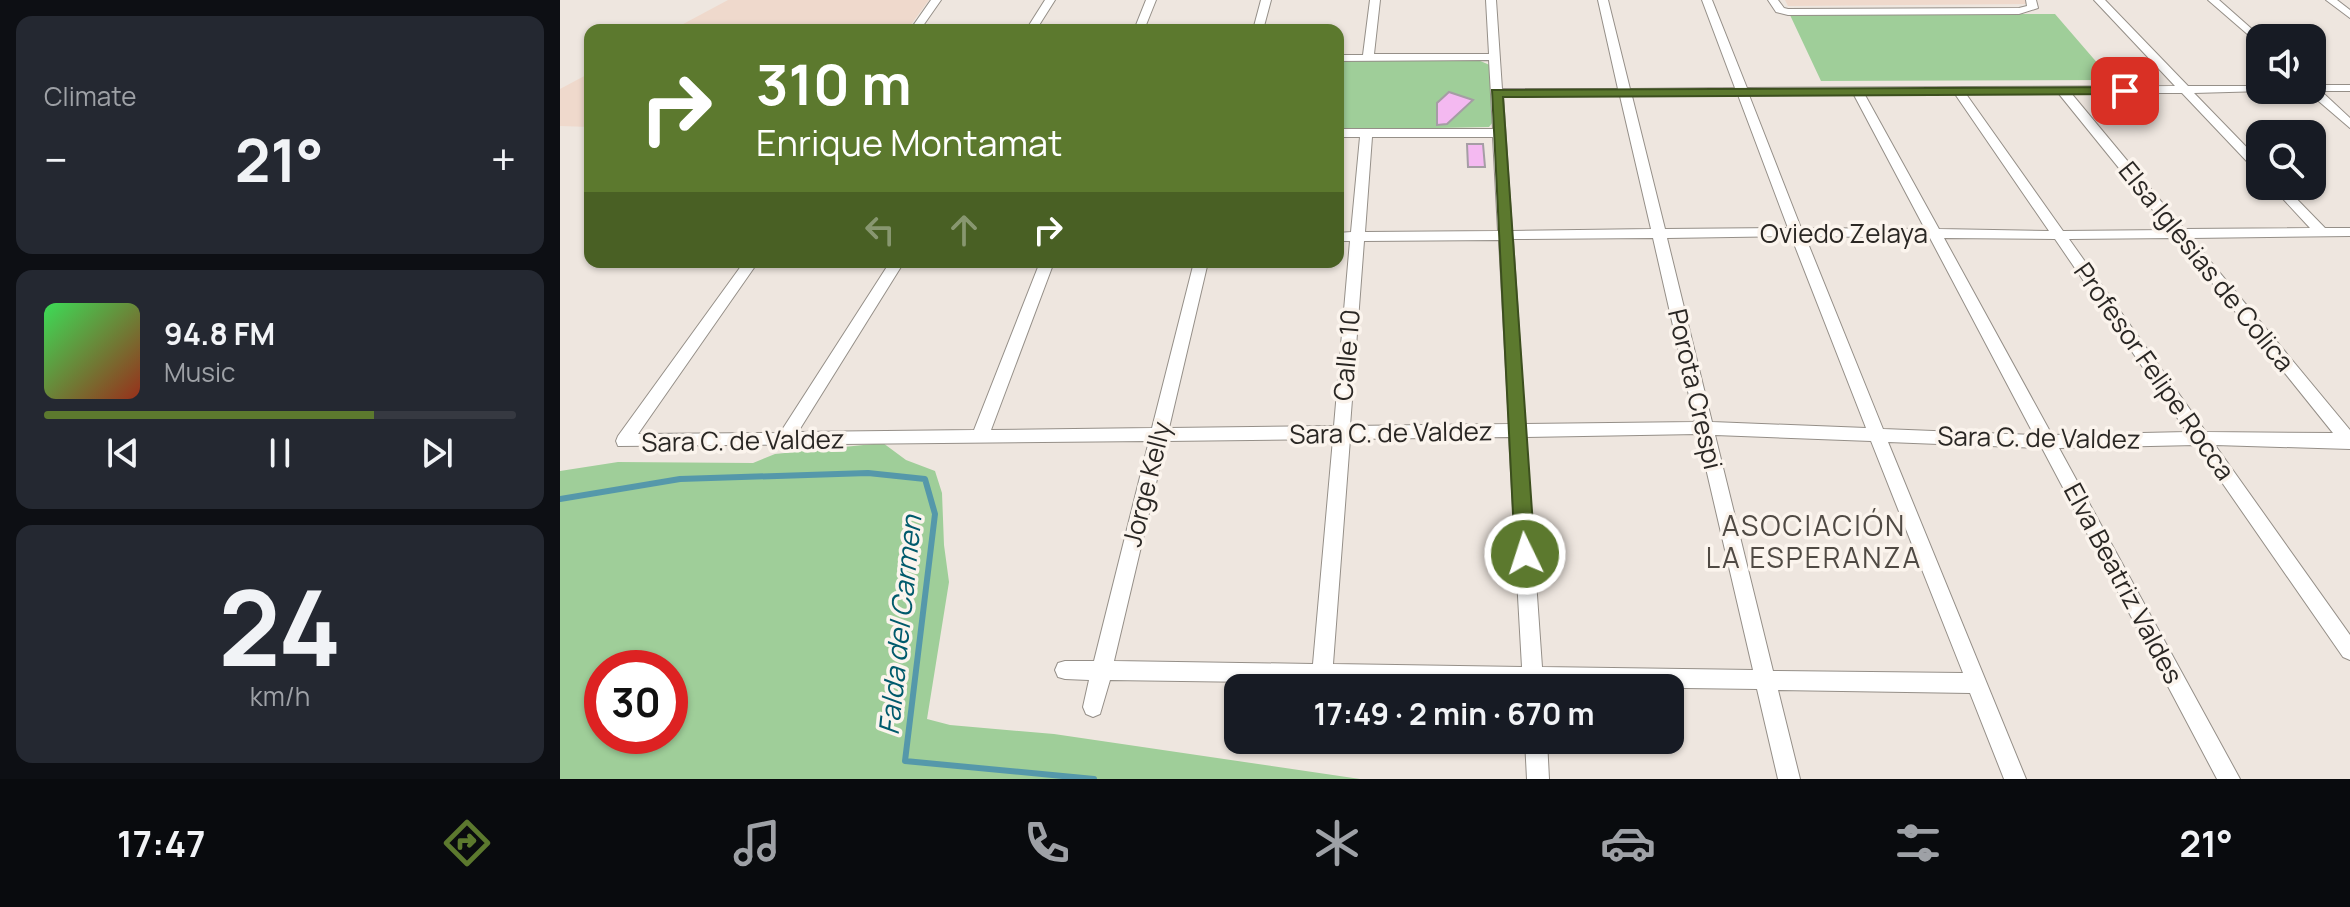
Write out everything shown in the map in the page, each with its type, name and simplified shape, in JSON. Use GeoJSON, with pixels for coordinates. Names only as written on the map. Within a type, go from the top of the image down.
{"type":"FeatureCollection","features":[{"type":"Feature","properties":{"kind":"street"},"geometry":{"type":"LineString","coordinates":[[919,24],[936,0]]}},
{"type":"Feature","properties":{"kind":"street"},"geometry":{"type":"LineString","coordinates":[[1035,24],[1050,0]]}},
{"type":"Feature","properties":{"kind":"street"},"geometry":{"type":"LineString","coordinates":[[1141,24],[1151,0]]}},
{"type":"Feature","properties":{"kind":"street"},"geometry":{"type":"LineString","coordinates":[[1260,24],[1266,0]]}},
{"type":"Feature","properties":{"kind":"street"},"geometry":{"type":"LineString","coordinates":[[1368,58],[1375,0]]}},
{"type":"Feature","properties":{"kind":"street"},"geometry":{"type":"LineString","coordinates":[[1491,0],[1532,674]]}},
{"type":"Feature","properties":{"kind":"street","name":"Porota Crespi"},"geometry":{"type":"LineString","coordinates":[[1603,0],[1789,779]]}},
{"type":"Feature","properties":{"kind":"street"},"geometry":{"type":"LineString","coordinates":[[1707,0],[1796,232],[2015,779]]}},
{"type":"Feature","properties":{"kind":"street"},"geometry":{"type":"LineString","coordinates":[[1773,0],[1780,10],[1804,12],[2019,11],[2033,8],[2031,0]]}},
{"type":"Feature","properties":{"kind":"street"},"geometry":{"type":"LineString","coordinates":[[2099,0],[2246,153]]}},
{"type":"Feature","properties":{"kind":"street"},"geometry":{"type":"LineString","coordinates":[[2213,0],[2246,29]]}},
{"type":"Feature","properties":{"kind":"street"},"geometry":{"type":"LineString","coordinates":[[2331,0],[2350,15]]}},
{"type":"Feature","properties":{"kind":"street"},"geometry":{"type":"LineString","coordinates":[[1344,58],[1494,57]]}},
{"type":"Feature","properties":{"kind":"street"},"geometry":{"type":"LineString","coordinates":[[2326,89],[2350,88]]}},
{"type":"Feature","properties":{"kind":"street"},"geometry":{"type":"LineString","coordinates":[[1496,93],[2246,89]]}},
{"type":"Feature","properties":{"kind":"street","name":"Elsa Iglesias de Colica"},"geometry":{"type":"LineString","coordinates":[[2063,91],[2350,441]]}},
{"type":"Feature","properties":{"kind":"street","name":"Elva Beatriz Valdes"},"geometry":{"type":"LineString","coordinates":[[1858,92],[2229,779]]}},
{"type":"Feature","properties":{"kind":"street","name":"Profesor Felipe Rocca"},"geometry":{"type":"LineString","coordinates":[[1959,92],[2350,651]]}},
{"type":"Feature","properties":{"kind":"street"},"geometry":{"type":"LineString","coordinates":[[2326,102],[2350,124]]}},
{"type":"Feature","properties":{"kind":"street"},"geometry":{"type":"LineString","coordinates":[[1344,133],[1499,133]]}},
{"type":"Feature","properties":{"kind":"street","name":"Calle 10"},"geometry":{"type":"LineString","coordinates":[[1322,674],[1366,133]]}},
{"type":"Feature","properties":{"kind":"street"},"geometry":{"type":"LineString","coordinates":[[2290,200],[2322,233]]}},
{"type":"Feature","properties":{"kind":"street","name":"Oviedo Zelaya"},"geometry":{"type":"LineString","coordinates":[[1344,237],[1796,232],[2059,235],[2350,232]]}},
{"type":"Feature","properties":{"kind":"street","name":"Sara C. de Valdez"},"geometry":{"type":"LineString","coordinates":[[747,268],[624,441],[1705,428],[2047,442],[2201,438],[2350,441]]}},
{"type":"Feature","properties":{"kind":"street"},"geometry":{"type":"LineString","coordinates":[[785,439],[893,268]]}},
{"type":"Feature","properties":{"kind":"street"},"geometry":{"type":"LineString","coordinates":[[980,437],[1045,268]]}},
{"type":"Feature","properties":{"kind":"street","name":"Jorge Kelly"},"geometry":{"type":"LineString","coordinates":[[1093,707],[1200,268]]}},
{"type":"Feature","properties":{"kind":"street"},"geometry":{"type":"LineString","coordinates":[[1065,670],[1322,674]]}},
{"type":"Feature","properties":{"kind":"street"},"geometry":{"type":"LineString","coordinates":[[1684,680],[1977,683]]}},
{"type":"Feature","properties":{"kind":"street"},"geometry":{"type":"LineString","coordinates":[[1537,754],[1538,779]]}},
{"type":"Feature","properties":{"kind":"shaded area"},"geometry":{"type":"Polygon","coordinates":[[[728,0],[929,0],[911,24],[683,24],[728,0]]]}},
{"type":"Feature","properties":{"kind":"shaded area"},"geometry":{"type":"Polygon","coordinates":[[[1785,0],[2025,0],[2028,4],[1788,6],[1785,0]]]}},
{"type":"Feature","properties":{"kind":"shaded area"},"geometry":{"type":"Polygon","coordinates":[[[584,76],[584,127],[560,126],[560,89],[584,76]]]}},
{"type":"Feature","properties":{"kind":"green space"},"geometry":{"type":"Polygon","coordinates":[[[2055,14],[2112,80],[1821,81],[1790,15],[2055,14]]]}},
{"type":"Feature","properties":{"kind":"green space"},"geometry":{"type":"Polygon","coordinates":[[[1478,60],[1492,66],[1493,122],[1489,127],[1344,130],[1344,61],[1478,60]]]}},
{"type":"Feature","properties":{"kind":"green space"},"geometry":{"type":"Polygon","coordinates":[[[883,443],[906,460],[935,471],[942,493],[949,582],[927,719],[950,725],[1054,734],[1360,779],[560,779],[560,471],[618,462],[753,463],[775,454],[883,443]]]}},
{"type":"Feature","properties":{"kind":"building"},"geometry":{"type":"Polygon","coordinates":[[[1449,92],[1473,100],[1447,124],[1437,125],[1437,103],[1449,92]]]}},
{"type":"Feature","properties":{"kind":"building"},"geometry":{"type":"Polygon","coordinates":[[[1467,144],[1483,144],[1485,167],[1468,167],[1467,144]]]}},
{"type":"Feature","properties":{"kind":"waterway","name":"Falda del Carmen"},"geometry":{"type":"LineString","coordinates":[[560,499],[680,479],[868,473],[925,479],[935,514],[905,761],[1094,779]]}},
{"type":"Feature","properties":{"kind":"district","name":"ASOCIACIÓN LA ESPERANZA"},"geometry":{"type":"Point","coordinates":[1814,541]}},
{"type":"Feature","properties":{"kind":"route"},"geometry":{"type":"LineString","coordinates":[[1525,554],[1496,93],[2125,91]]}}]}
